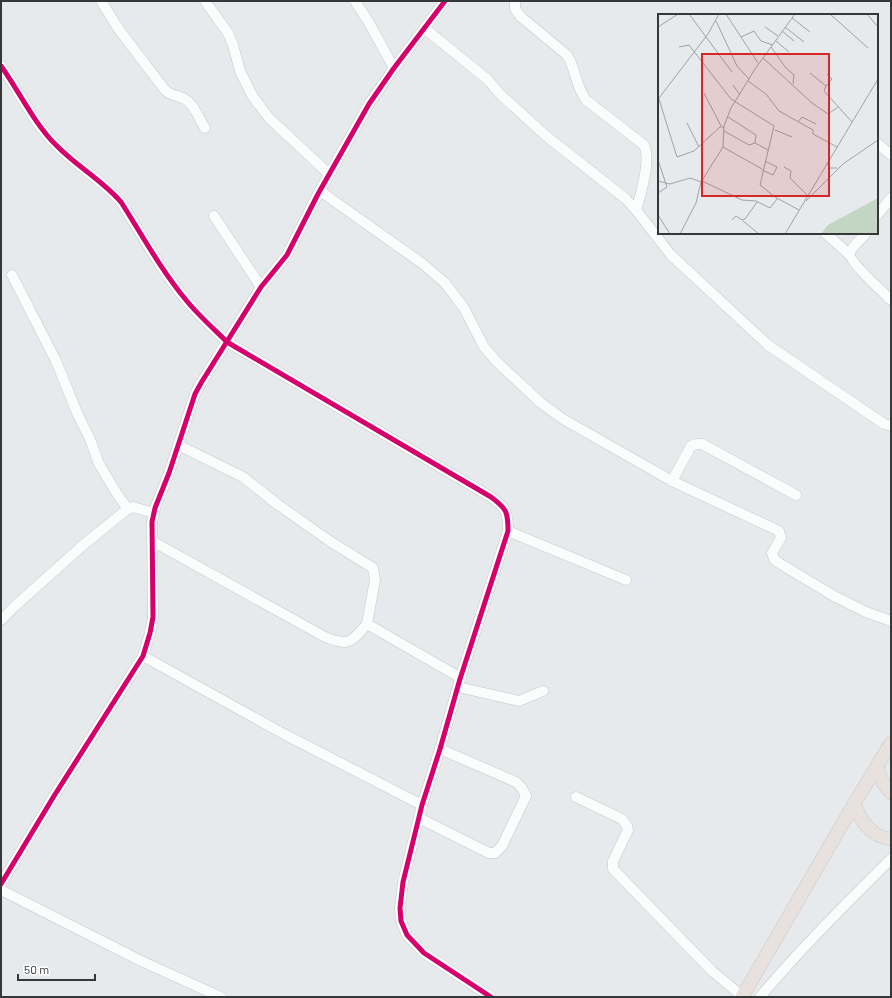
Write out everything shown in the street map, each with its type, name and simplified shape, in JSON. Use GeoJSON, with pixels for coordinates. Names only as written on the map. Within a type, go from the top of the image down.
{"type":"FeatureCollection","features":[{"type":"Feature","properties":{"kind":"main road"},"geometry":{"type":"LineString","coordinates":[[742,997],[891,743]]}},
{"type":"Feature","properties":{"kind":"main road"},"geometry":{"type":"LineString","coordinates":[[877,766],[884,786],[891,793]]}},
{"type":"Feature","properties":{"kind":"main road"},"geometry":{"type":"LineString","coordinates":[[854,804],[862,822],[867,827],[880,836],[891,839]]}},
{"type":"Feature","properties":{"kind":"street"},"geometry":{"type":"LineString","coordinates":[[100,1],[120,31],[164,90],[168,94],[186,99],[205,128]]}},
{"type":"Feature","properties":{"kind":"street"},"geometry":{"type":"LineString","coordinates":[[205,1],[228,34],[233,45],[240,71],[254,97],[269,118],[329,174]]}},
{"type":"Feature","properties":{"kind":"street"},"geometry":{"type":"LineString","coordinates":[[354,1],[368,21],[394,68]]}},
{"type":"Feature","properties":{"kind":"street"},"geometry":{"type":"LineString","coordinates":[[1,884],[54,796],[143,656],[153,618],[152,522],[195,394],[261,287],[287,255],[329,174],[369,104],[394,68],[445,1]]}},
{"type":"Feature","properties":{"kind":"street"},"geometry":{"type":"LineString","coordinates":[[515,1],[516,9],[521,17],[567,55],[570,60],[579,91],[586,100],[644,145],[647,151],[647,157],[642,195],[636,210]]}},
{"type":"Feature","properties":{"kind":"street"},"geometry":{"type":"LineString","coordinates":[[424,28],[487,79],[501,95],[544,135],[626,199],[671,255],[768,345],[884,424],[891,426]]}},
{"type":"Feature","properties":{"kind":"street"},"geometry":{"type":"LineString","coordinates":[[1,66],[47,135],[64,152],[91,173],[115,195],[121,202],[157,260],[184,298],[227,342],[491,498],[501,505],[508,515],[508,531],[459,682],[422,805],[403,882],[400,908],[401,921],[408,935],[424,953],[491,997]]}},
{"type":"Feature","properties":{"kind":"street"},"geometry":{"type":"LineString","coordinates":[[878,144],[891,155]]}},
{"type":"Feature","properties":{"kind":"street"},"geometry":{"type":"LineString","coordinates":[[320,191],[423,264],[444,283],[464,308],[484,347],[497,362],[541,403],[563,419],[672,481],[778,531],[781,538],[772,553],[774,559],[778,563],[834,596],[866,612],[891,621]]}},
{"type":"Feature","properties":{"kind":"street"},"geometry":{"type":"LineString","coordinates":[[878,214],[891,198]]}},
{"type":"Feature","properties":{"kind":"street"},"geometry":{"type":"LineString","coordinates":[[214,216],[261,287]]}},
{"type":"Feature","properties":{"kind":"street"},"geometry":{"type":"LineString","coordinates":[[825,234],[850,255],[857,266],[891,300]]}},
{"type":"Feature","properties":{"kind":"street"},"geometry":{"type":"LineString","coordinates":[[850,255],[851,251],[865,234]]}},
{"type":"Feature","properties":{"kind":"street"},"geometry":{"type":"LineString","coordinates":[[12,275],[56,361],[90,439],[99,464],[128,509]]}},
{"type":"Feature","properties":{"kind":"street"},"geometry":{"type":"LineString","coordinates":[[672,481],[691,446],[702,444],[796,495]]}},
{"type":"Feature","properties":{"kind":"street"},"geometry":{"type":"LineString","coordinates":[[152,540],[318,633],[338,642],[353,639],[366,624],[375,580],[373,568],[277,504],[243,477],[178,445]]}},
{"type":"Feature","properties":{"kind":"street"},"geometry":{"type":"LineString","coordinates":[[1,620],[82,546],[128,509],[133,507],[154,513]]}},
{"type":"Feature","properties":{"kind":"street"},"geometry":{"type":"LineString","coordinates":[[508,531],[626,580]]}},
{"type":"Feature","properties":{"kind":"street"},"geometry":{"type":"LineString","coordinates":[[366,624],[459,682],[519,701],[543,691]]}},
{"type":"Feature","properties":{"kind":"street"},"geometry":{"type":"LineString","coordinates":[[143,656],[282,733],[422,805]]}},
{"type":"Feature","properties":{"kind":"street"},"geometry":{"type":"LineString","coordinates":[[419,818],[489,853],[495,853],[502,846],[526,796],[522,788],[516,782],[440,749]]}},
{"type":"Feature","properties":{"kind":"street"},"geometry":{"type":"LineString","coordinates":[[576,797],[622,819],[628,830],[613,861],[613,869],[712,971],[742,997]]}},
{"type":"Feature","properties":{"kind":"street"},"geometry":{"type":"LineString","coordinates":[[760,997],[780,972],[834,914],[891,859]]}},
{"type":"Feature","properties":{"kind":"street"},"geometry":{"type":"LineString","coordinates":[[1,890],[141,961],[221,997]]}},
{"type":"Feature","properties":{"kind":"cycle path"},"geometry":{"type":"LineString","coordinates":[[1,884],[54,796],[143,656],[153,617],[152,522],[155,508],[169,473],[195,394],[261,287],[287,255],[318,194],[369,104],[394,68],[445,1]]}},
{"type":"Feature","properties":{"kind":"cycle path"},"geometry":{"type":"LineString","coordinates":[[1,66],[48,137],[72,160],[114,194],[121,202],[160,265],[177,289],[196,311],[227,342],[491,497],[506,511],[508,531],[460,679],[422,805],[403,882],[400,908],[401,921],[407,935],[424,953],[491,997]]}}]}
